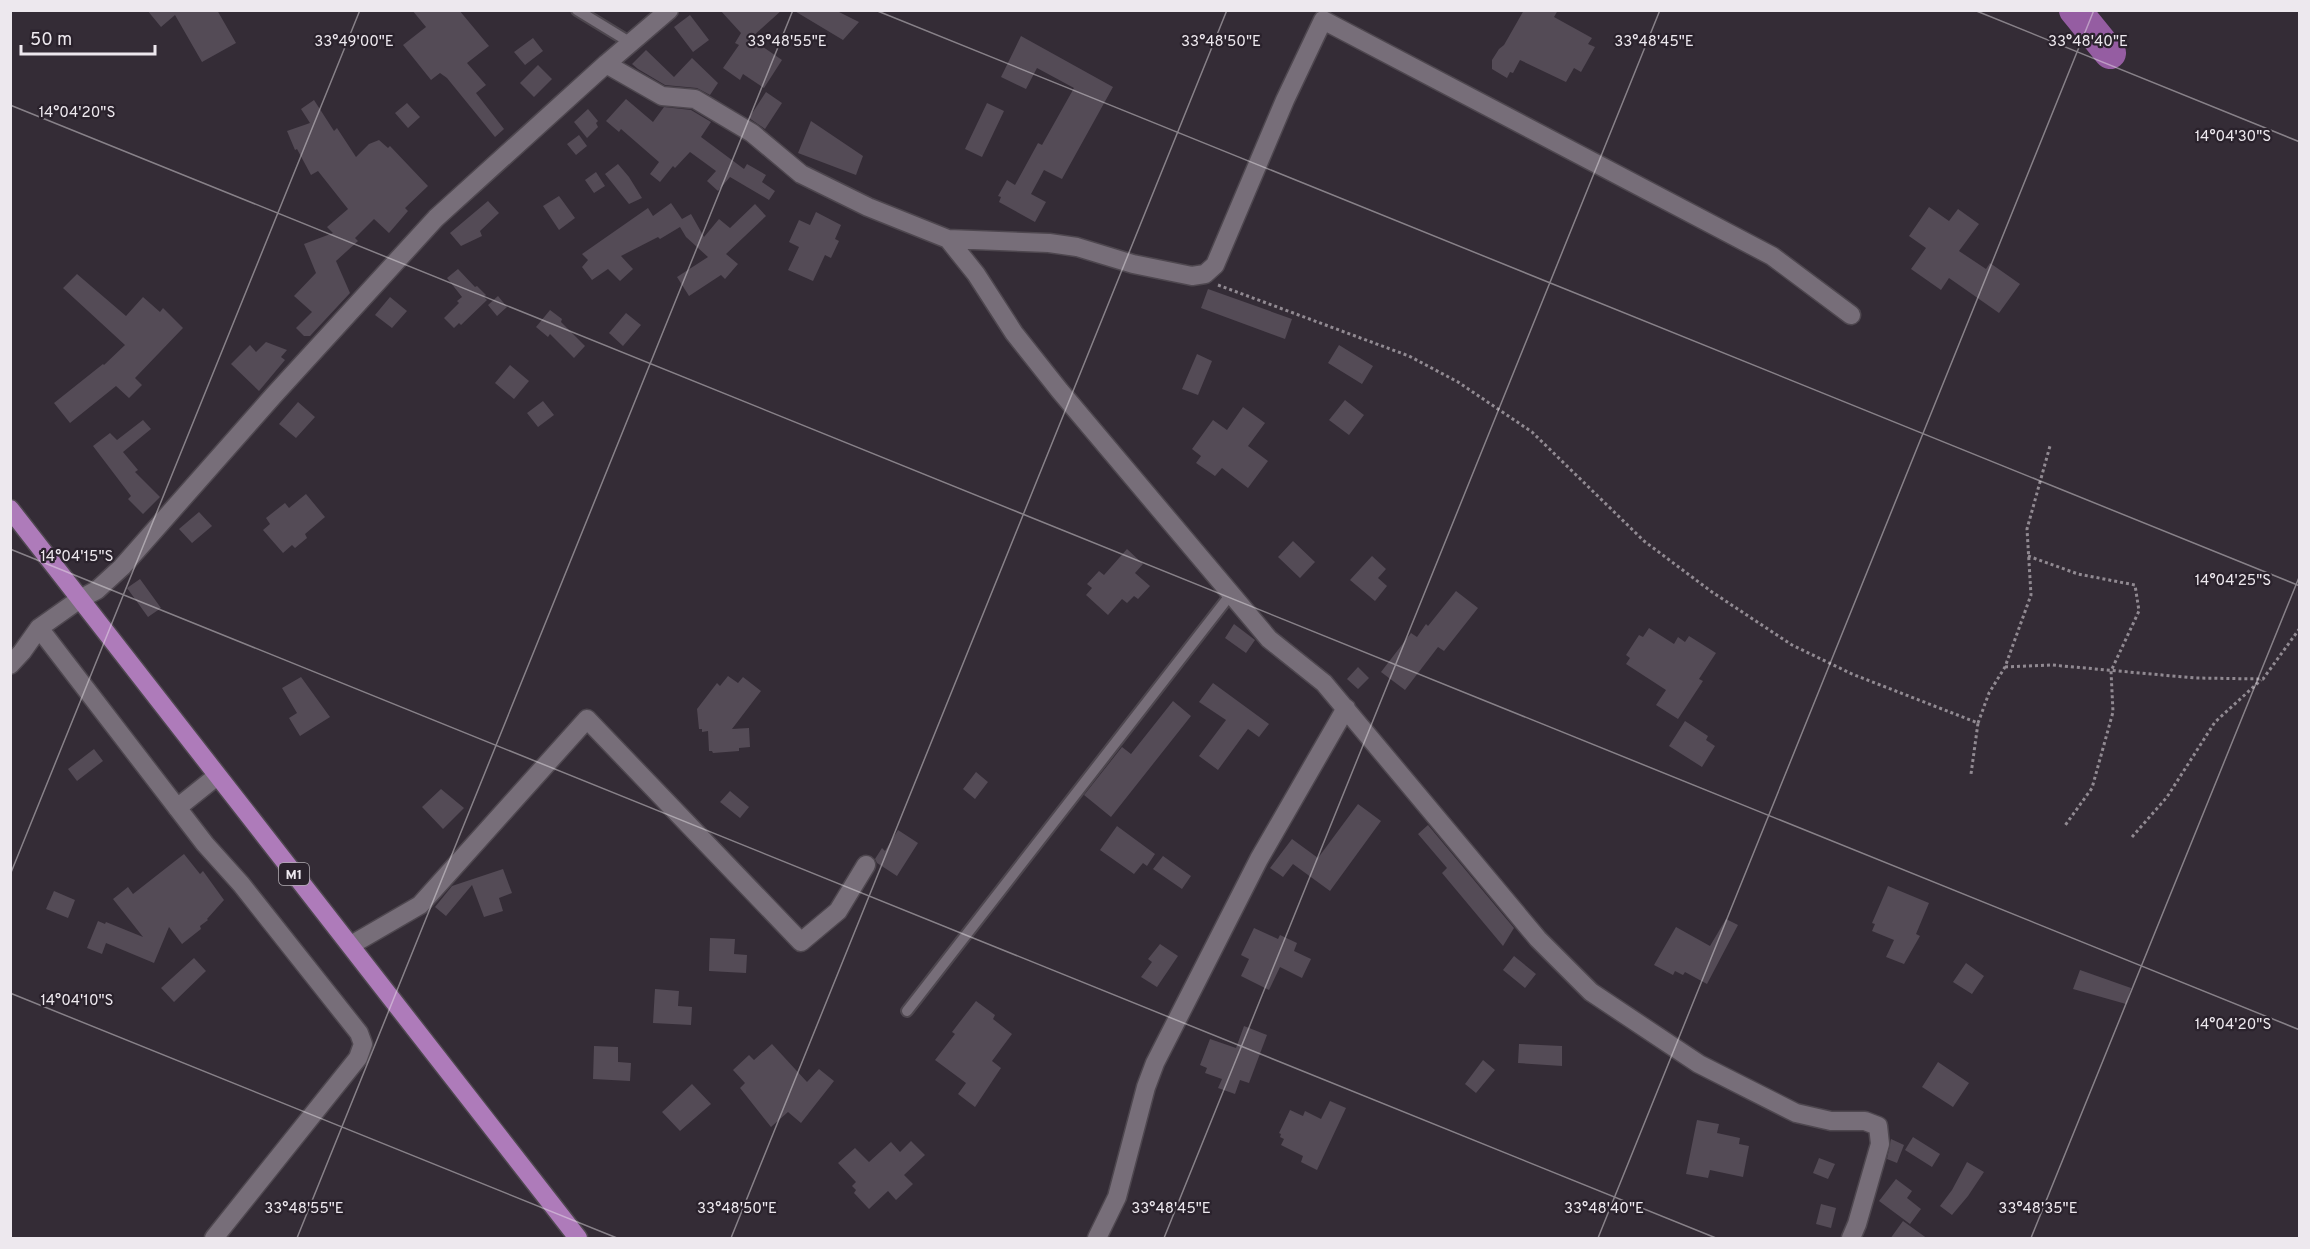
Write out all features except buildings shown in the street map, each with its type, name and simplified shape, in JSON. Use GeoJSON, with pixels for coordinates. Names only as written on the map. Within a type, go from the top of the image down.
{"type":"FeatureCollection","features":[{"type":"Feature","properties":{"kind":"highway","name":"M1"},"geometry":{"type":"LineString","coordinates":[[10,509],[578,1239]]}},
{"type":"Feature","properties":{"kind":"street"},"geometry":{"type":"LineString","coordinates":[[10,665],[39,628],[97,590],[122,567],[274,395],[436,218],[669,10]]}},
{"type":"Feature","properties":{"kind":"street"},"geometry":{"type":"LineString","coordinates":[[606,64],[662,96],[695,99],[752,133],[801,174],[868,207],[948,239],[1058,244],[1077,247],[1133,264],[1192,276],[1205,274],[1215,265],[1285,100],[1323,20],[1772,256],[1851,315]]}},
{"type":"Feature","properties":{"kind":"street"},"geometry":{"type":"LineString","coordinates":[[948,239],[976,274],[1014,333],[1060,391],[1269,639],[1324,684],[1346,708],[1538,939],[1591,992],[1699,1064],[1796,1113],[1831,1121],[1865,1121],[1878,1126],[1880,1144],[1851,1239]]}},
{"type":"Feature","properties":{"kind":"street"},"geometry":{"type":"LineString","coordinates":[[39,628],[177,808],[359,1033],[363,1044],[357,1058],[214,1239]]}},
{"type":"Feature","properties":{"kind":"street"},"geometry":{"type":"LineString","coordinates":[[1097,1239],[1117,1197],[1146,1087],[1155,1063],[1248,880],[1346,708]]}},
{"type":"Feature","properties":{"kind":"street"},"geometry":{"type":"LineString","coordinates":[[351,945],[420,905],[587,718],[801,942],[838,911],[866,865]]}},
{"type":"Feature","properties":{"kind":"street"},"geometry":{"type":"LineString","coordinates":[[177,808],[217,776]]}},
{"type":"Feature","properties":{"kind":"lane"},"geometry":{"type":"LineString","coordinates":[[577,10],[631,43]]}},
{"type":"Feature","properties":{"kind":"lane"},"geometry":{"type":"LineString","coordinates":[[907,1011],[1231,594]]}},
{"type":"Feature","properties":{"kind":"path"},"geometry":{"type":"LineString","coordinates":[[1205,274],[1216,284],[1409,356],[1458,382],[1532,432],[1644,542],[1712,592],[1792,645],[1852,674],[1978,723]]}},
{"type":"Feature","properties":{"kind":"path"},"geometry":{"type":"LineString","coordinates":[[1971,774],[1978,723],[1989,693],[2005,667],[2031,595],[2027,529],[2050,446]]}},
{"type":"Feature","properties":{"kind":"path"},"geometry":{"type":"LineString","coordinates":[[2028,556],[2078,574],[2135,585],[2139,611],[2111,671],[2113,712],[2092,788],[2064,827]]}},
{"type":"Feature","properties":{"kind":"path"},"geometry":{"type":"LineString","coordinates":[[2132,837],[2167,797],[2215,722],[2263,679],[2300,628]]}},
{"type":"Feature","properties":{"kind":"path"},"geometry":{"type":"LineString","coordinates":[[2005,667],[2052,665],[2195,678],[2263,679]]}},
{"type":"Feature","properties":{"kind":"waterway"},"geometry":{"type":"LineString","coordinates":[[2075,10],[2110,53]]}}]}
